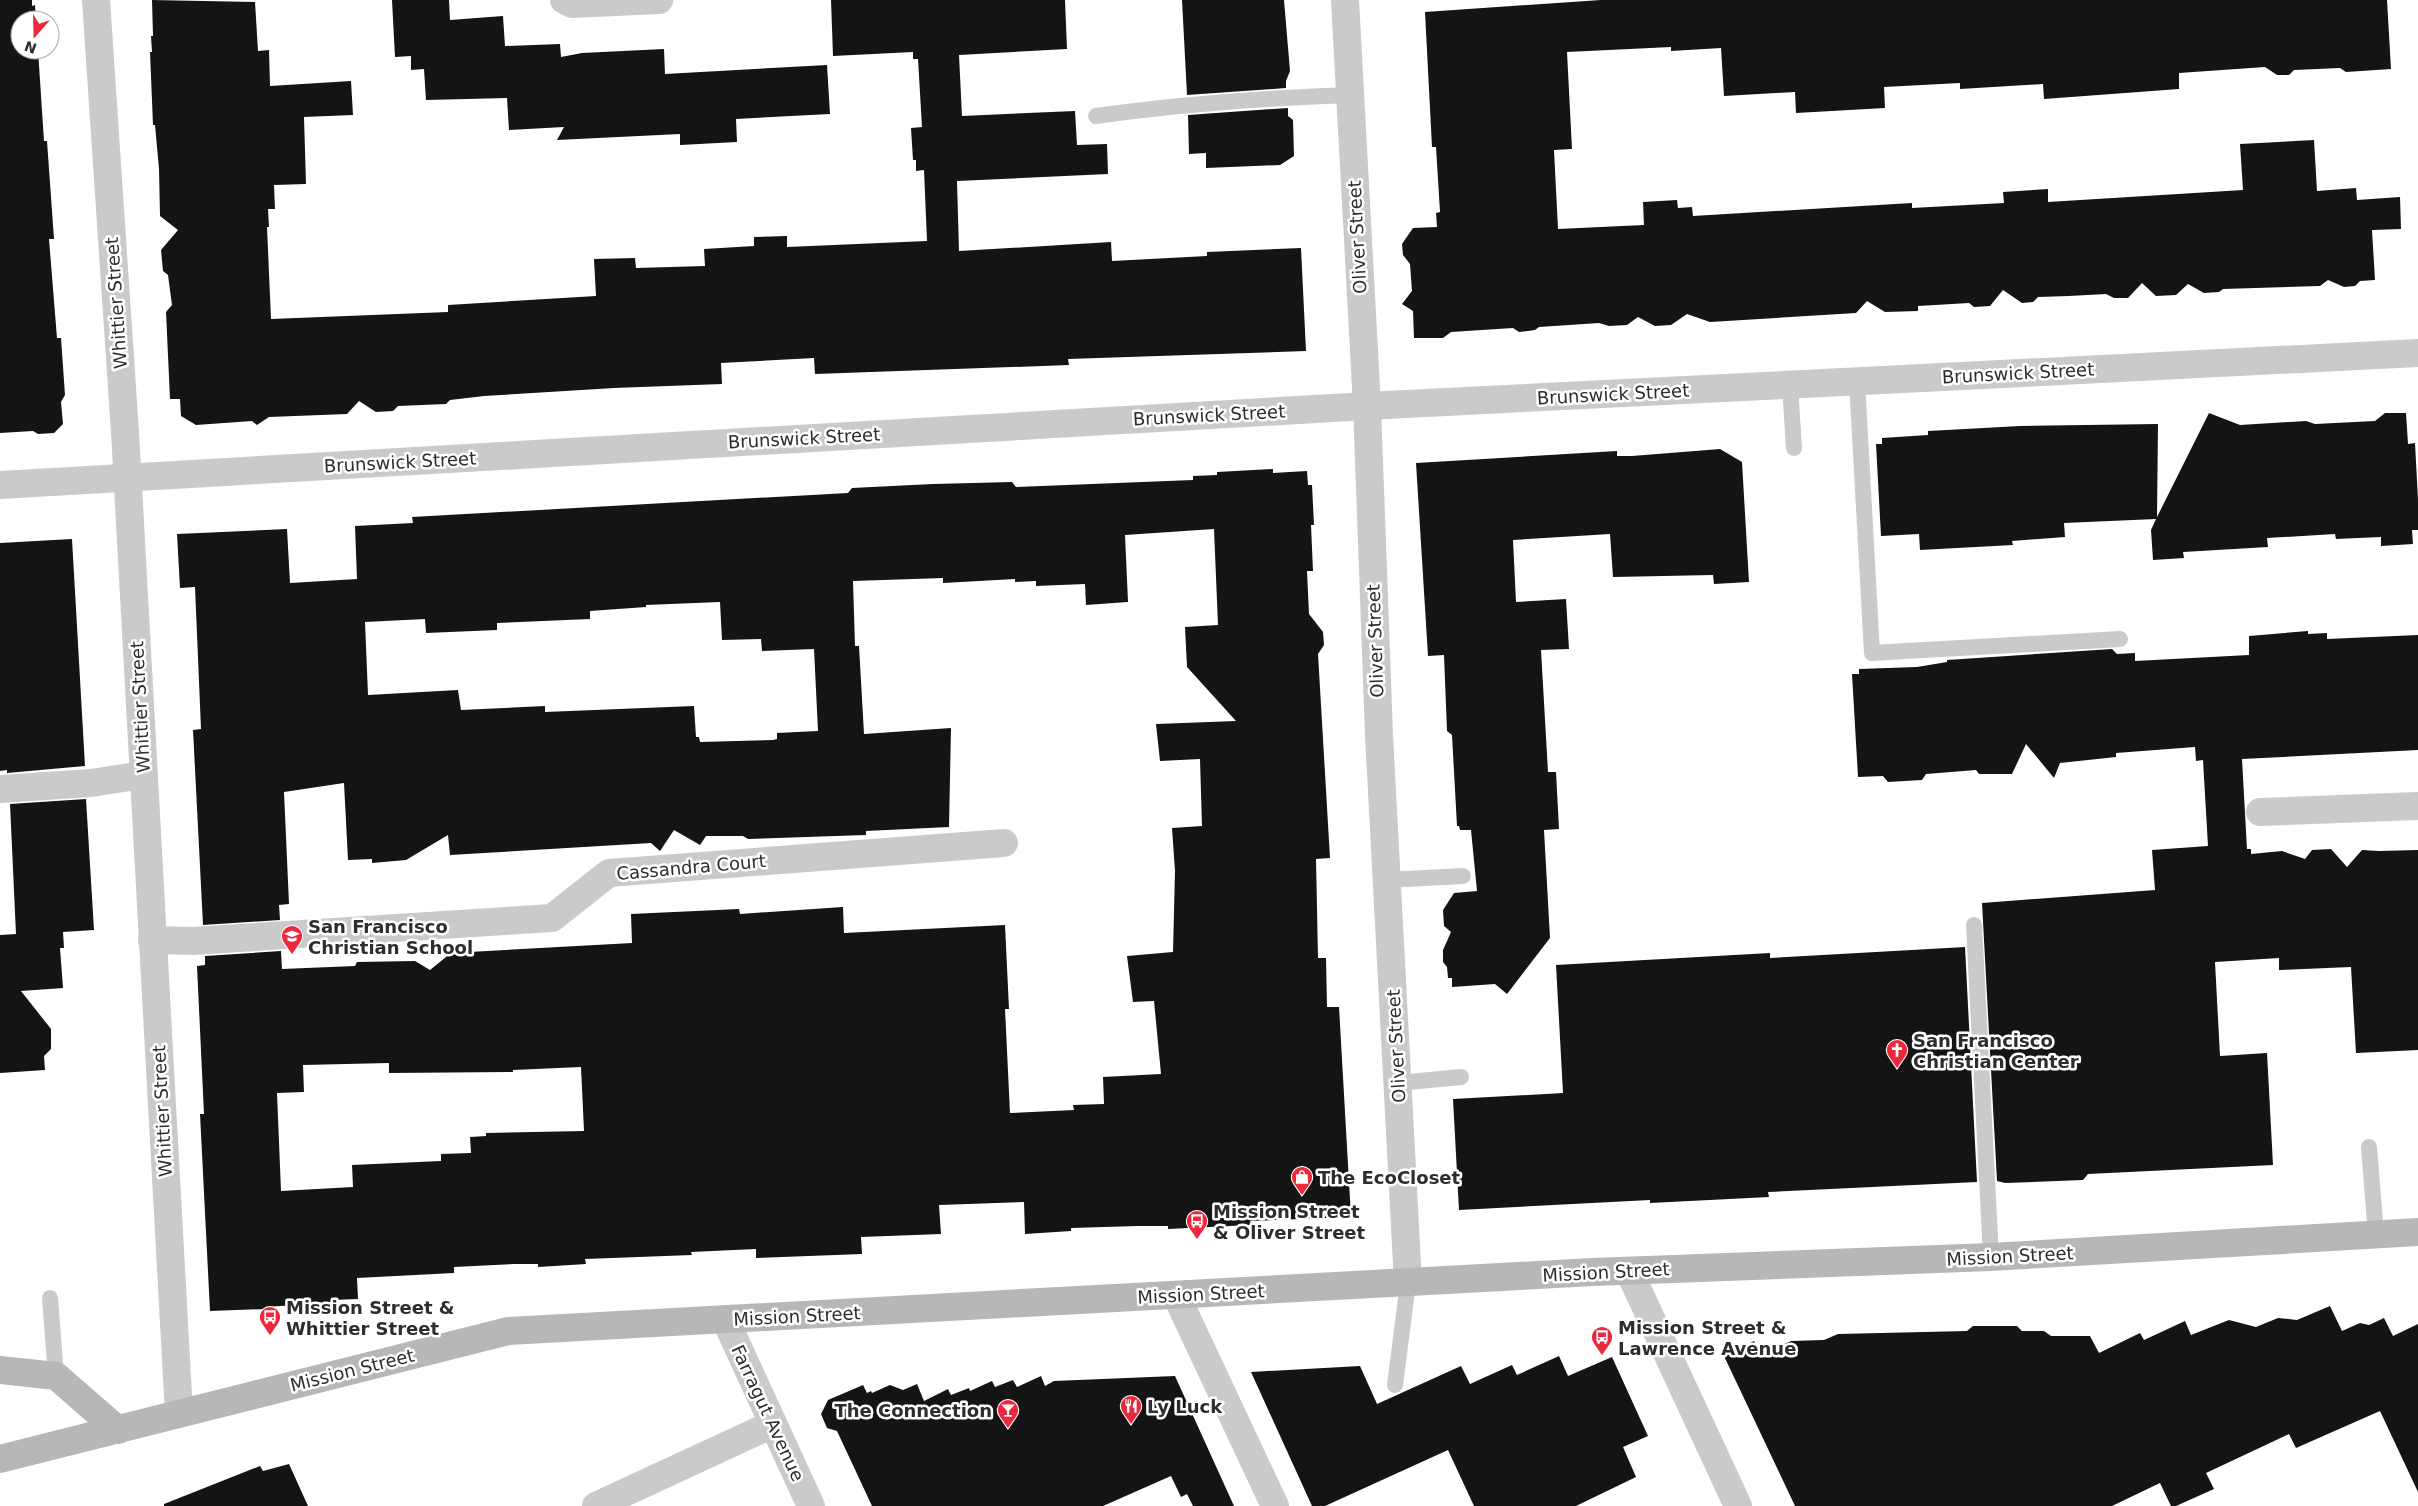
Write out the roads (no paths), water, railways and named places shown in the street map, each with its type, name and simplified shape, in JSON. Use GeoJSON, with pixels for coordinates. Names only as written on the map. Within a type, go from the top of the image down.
{"type":"FeatureCollection","features":[{"type":"Feature","properties":{"kind":"main road","name":"Mission Street"},"geometry":{"type":"LineString","coordinates":[[0,1459],[508,1331],[1408,1282],[1629,1271],[1991,1257],[2418,1232]]}},
{"type":"Feature","properties":{"kind":"main road"},"geometry":{"type":"LineString","coordinates":[[0,1370],[56,1376],[118,1430]]}},
{"type":"Feature","properties":{"kind":"street","name":"Whittier Street"},"geometry":{"type":"LineString","coordinates":[[96,0],[127,477],[179,1414]]}},
{"type":"Feature","properties":{"kind":"street"},"geometry":{"type":"LineString","coordinates":[[564,0],[572,4],[660,0]]}},
{"type":"Feature","properties":{"kind":"street","name":"Oliver Street"},"geometry":{"type":"LineString","coordinates":[[1345,0],[1367,406],[1386,880],[1408,1282]]}},
{"type":"Feature","properties":{"kind":"street","name":"Brunswick Street"},"geometry":{"type":"LineString","coordinates":[[0,485],[1367,406],[2418,353]]}},
{"type":"Feature","properties":{"kind":"street"},"geometry":{"type":"LineString","coordinates":[[0,788],[91,782],[143,775]]}},
{"type":"Feature","properties":{"kind":"street"},"geometry":{"type":"LineString","coordinates":[[2260,812],[2418,806]]}},
{"type":"Feature","properties":{"kind":"street","name":"Cassandra Court"},"geometry":{"type":"LineString","coordinates":[[152,940],[193,941],[552,918],[609,873],[1004,843]]}},
{"type":"Feature","properties":{"kind":"street"},"geometry":{"type":"LineString","coordinates":[[1629,1271],[1738,1506]]}},
{"type":"Feature","properties":{"kind":"street"},"geometry":{"type":"LineString","coordinates":[[1176,1295],[1275,1506]]}},
{"type":"Feature","properties":{"kind":"street","name":"Farragut Avenue"},"geometry":{"type":"LineString","coordinates":[[725,1319],[811,1506]]}},
{"type":"Feature","properties":{"kind":"street"},"geometry":{"type":"LineString","coordinates":[[596,1506],[774,1424]]}},
{"type":"Feature","properties":{"kind":"lane"},"geometry":{"type":"LineString","coordinates":[[1096,116],[1172,106],[1266,98],[1349,95]]}},
{"type":"Feature","properties":{"kind":"lane"},"geometry":{"type":"LineString","coordinates":[[1857,381],[1872,653],[2120,639]]}},
{"type":"Feature","properties":{"kind":"lane"},"geometry":{"type":"LineString","coordinates":[[1790,385],[1794,448]]}},
{"type":"Feature","properties":{"kind":"lane"},"geometry":{"type":"LineString","coordinates":[[1386,880],[1463,876]]}},
{"type":"Feature","properties":{"kind":"lane"},"geometry":{"type":"LineString","coordinates":[[1974,925],[1991,1257]]}},
{"type":"Feature","properties":{"kind":"lane"},"geometry":{"type":"LineString","coordinates":[[1398,1083],[1461,1077]]}},
{"type":"Feature","properties":{"kind":"lane"},"geometry":{"type":"LineString","coordinates":[[2369,1147],[2376,1235]]}},
{"type":"Feature","properties":{"kind":"lane"},"geometry":{"type":"LineString","coordinates":[[1395,1385],[1408,1282]]}},
{"type":"Feature","properties":{"kind":"lane"},"geometry":{"type":"LineString","coordinates":[[50,1298],[56,1376]]}},
{"type":"Feature","properties":{"kind":"place","name":"San Francisco Christian School"},"geometry":{"type":"Point","coordinates":[292,955]}},
{"type":"Feature","properties":{"kind":"place","name":"San Francisco Christian Center"},"geometry":{"type":"Point","coordinates":[1897,1069]}},
{"type":"Feature","properties":{"kind":"place","name":"The EcoCloset"},"geometry":{"type":"Point","coordinates":[1302,1196]}},
{"type":"Feature","properties":{"kind":"place","name":"Mission Street & Oliver Street"},"geometry":{"type":"Point","coordinates":[1197,1240]}},
{"type":"Feature","properties":{"kind":"place","name":"Mission Street & Whittier Street"},"geometry":{"type":"Point","coordinates":[270,1336]}},
{"type":"Feature","properties":{"kind":"place","name":"Mission Street & Lawrence Avenue"},"geometry":{"type":"Point","coordinates":[1602,1356]}},
{"type":"Feature","properties":{"kind":"place","name":"Ly Luck"},"geometry":{"type":"Point","coordinates":[1131,1425]}},
{"type":"Feature","properties":{"kind":"place","name":"The Connection"},"geometry":{"type":"Point","coordinates":[1008,1429]}}]}
